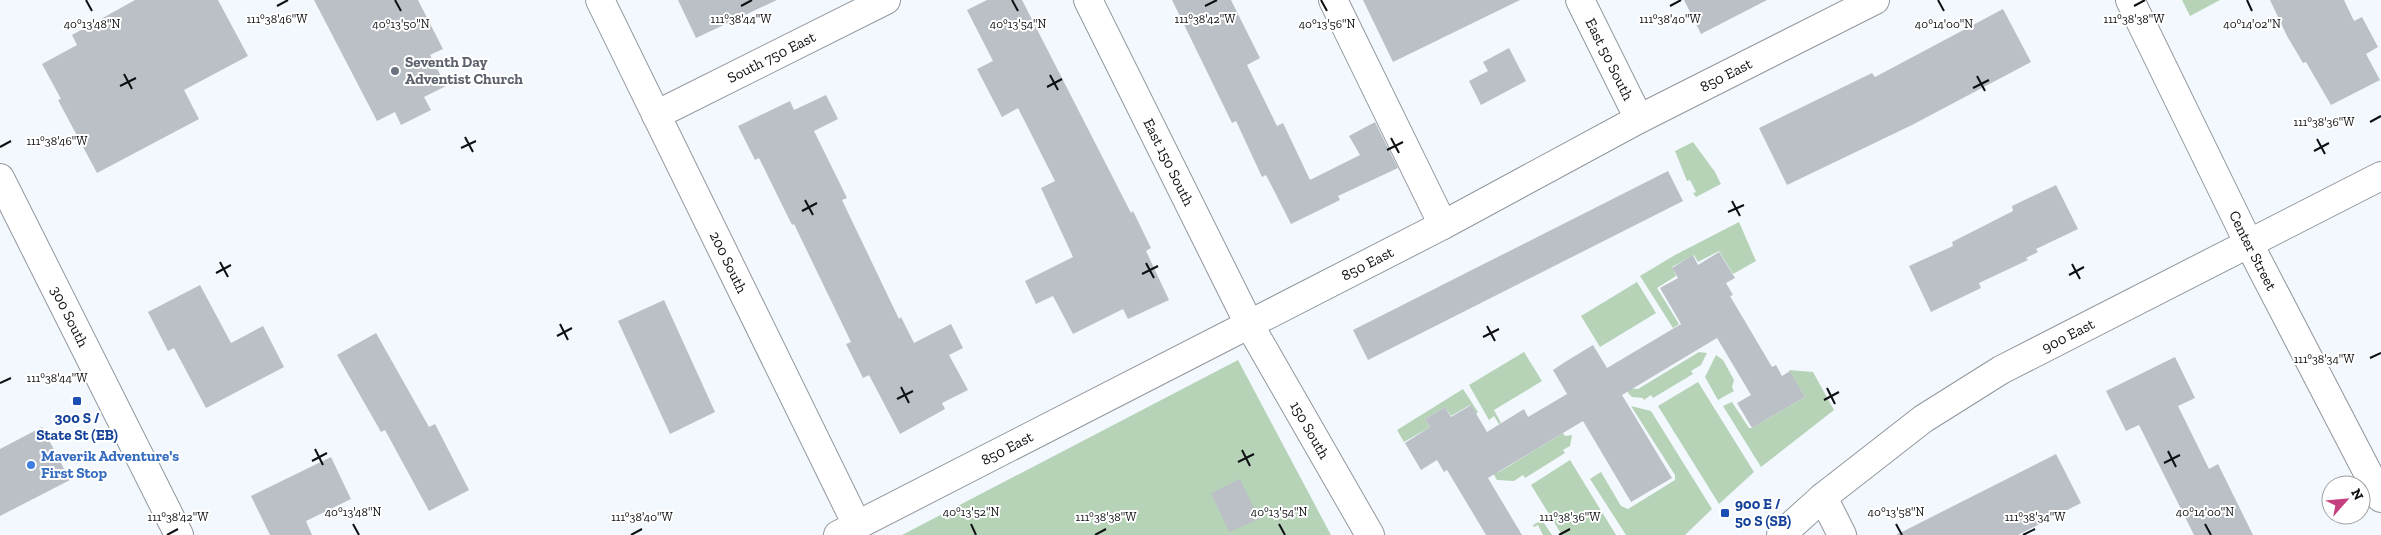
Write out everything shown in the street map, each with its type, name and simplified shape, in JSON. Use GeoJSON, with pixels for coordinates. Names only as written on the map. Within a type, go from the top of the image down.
{"type":"FeatureCollection","features":[{"type":"Feature","properties":{"kind":"street","name":"200 South"},"geometry":{"type":"LineString","coordinates":[[600,0],[656,115],[848,530]]}},
{"type":"Feature","properties":{"kind":"street","name":"South 750 East"},"geometry":{"type":"LineString","coordinates":[[656,115],[886,0]]}},
{"type":"Feature","properties":{"kind":"street","name":"East 150 South"},"geometry":{"type":"LineString","coordinates":[[1088,0],[1249,324]]}},
{"type":"Feature","properties":{"kind":"street"},"geometry":{"type":"LineString","coordinates":[[1333,0],[1443,225]]}},
{"type":"Feature","properties":{"kind":"street","name":"East 50 South"},"geometry":{"type":"LineString","coordinates":[[1580,0],[1639,119]]}},
{"type":"Feature","properties":{"kind":"street","name":"850 East"},"geometry":{"type":"LineString","coordinates":[[848,530],[1443,225],[1839,9],[1876,0]]}},
{"type":"Feature","properties":{"kind":"street","name":"Center Street"},"geometry":{"type":"LineString","coordinates":[[2130,0],[2248,242],[2381,498]]}},
{"type":"Feature","properties":{"kind":"street","name":"900 East"},"geometry":{"type":"LineString","coordinates":[[1781,535],[1823,497],[1923,419],[2001,370],[2248,242],[2381,176]]}},
{"type":"Feature","properties":{"kind":"street","name":"300 South"},"geometry":{"type":"LineString","coordinates":[[0,178],[179,535]]}},
{"type":"Feature","properties":{"kind":"street","name":"150 South"},"geometry":{"type":"LineString","coordinates":[[1249,324],[1370,535]]}},
{"type":"Feature","properties":{"kind":"street"},"geometry":{"type":"LineString","coordinates":[[1823,497],[1842,535]]}},
{"type":"Feature","properties":{"kind":"green space"},"geometry":{"type":"Polygon","coordinates":[[[2182,0],[2220,0],[2190,16],[2182,0]]]}},
{"type":"Feature","properties":{"kind":"green space"},"geometry":{"type":"Polygon","coordinates":[[[1693,142],[1715,172],[1721,184],[1696,197],[1693,193],[1696,192],[1690,180],[1687,181],[1675,151],[1693,142]]]}},
{"type":"Feature","properties":{"kind":"green space"},"geometry":{"type":"Polygon","coordinates":[[[1739,222],[1756,261],[1733,274],[1719,251],[1698,262],[1694,255],[1672,267],[1676,276],[1657,288],[1679,324],[1673,328],[1640,276],[1675,255],[1739,222]]]}},
{"type":"Feature","properties":{"kind":"green space"},"geometry":{"type":"Polygon","coordinates":[[[1637,282],[1656,313],[1600,347],[1581,316],[1637,282]]]}},
{"type":"Feature","properties":{"kind":"green space"},"geometry":{"type":"Polygon","coordinates":[[[1524,352],[1542,381],[1494,410],[1501,423],[1499,424],[1494,416],[1489,420],[1469,385],[1524,352]]]}},
{"type":"Feature","properties":{"kind":"green space"},"geometry":{"type":"Polygon","coordinates":[[[1699,352],[1707,353],[1701,365],[1691,371],[1693,374],[1653,398],[1651,395],[1644,400],[1643,398],[1632,397],[1628,393],[1628,388],[1638,389],[1699,352]]]}},
{"type":"Feature","properties":{"kind":"green space"},"geometry":{"type":"Polygon","coordinates":[[[1716,355],[1723,360],[1734,380],[1732,387],[1734,391],[1718,400],[1705,377],[1716,355]]]}},
{"type":"Feature","properties":{"kind":"green space"},"geometry":{"type":"Polygon","coordinates":[[[1238,360],[1331,535],[902,535],[1238,360]]]}},
{"type":"Feature","properties":{"kind":"green space"},"geometry":{"type":"Polygon","coordinates":[[[1789,370],[1813,372],[1834,410],[1761,467],[1723,406],[1732,402],[1749,428],[1752,428],[1805,397],[1789,370]]]}},
{"type":"Feature","properties":{"kind":"green space"},"geometry":{"type":"Polygon","coordinates":[[[1698,382],[1754,472],[1719,504],[1658,406],[1698,382]]]}},
{"type":"Feature","properties":{"kind":"green space"},"geometry":{"type":"Polygon","coordinates":[[[1463,389],[1478,412],[1476,414],[1470,405],[1451,416],[1445,407],[1425,419],[1430,427],[1404,442],[1397,430],[1463,389]]]}},
{"type":"Feature","properties":{"kind":"green space"},"geometry":{"type":"Polygon","coordinates":[[[1631,406],[1651,411],[1712,509],[1685,535],[1626,535],[1590,479],[1601,472],[1621,506],[1628,509],[1675,480],[1675,475],[1631,406]]]}},
{"type":"Feature","properties":{"kind":"green space"},"geometry":{"type":"Polygon","coordinates":[[[1563,433],[1565,436],[1572,435],[1570,446],[1563,450],[1565,453],[1525,478],[1523,475],[1514,481],[1497,480],[1493,473],[1499,472],[1563,433]]]}},
{"type":"Feature","properties":{"kind":"green space"},"geometry":{"type":"Polygon","coordinates":[[[1570,460],[1616,535],[1562,535],[1531,485],[1570,460]]]}},
{"type":"Feature","properties":{"kind":"green space"},"geometry":{"type":"Polygon","coordinates":[[[1542,520],[1552,535],[1543,535],[1538,525],[1534,527],[1533,525],[1542,520]]]}},
{"type":"Feature","properties":{"kind":"building"},"geometry":{"type":"Polygon","coordinates":[[[135,0],[218,0],[248,56],[184,90],[199,119],[97,173],[58,100],[61,99],[42,64],[77,45],[72,35],[135,0]]]}},
{"type":"Feature","properties":{"kind":"building","name":"Seventh Day Adventist Church"},"geometry":{"type":"Polygon","coordinates":[[[314,0],[418,0],[443,49],[430,55],[446,86],[424,97],[431,110],[401,125],[395,112],[377,121],[314,0]]]}},
{"type":"Feature","properties":{"kind":"building"},"geometry":{"type":"Polygon","coordinates":[[[678,0],[777,0],[696,38],[678,0]]]}},
{"type":"Feature","properties":{"kind":"building"},"geometry":{"type":"Polygon","coordinates":[[[987,0],[1022,0],[1131,213],[1133,211],[1151,248],[1146,251],[1169,300],[1128,319],[1123,309],[1073,334],[1053,296],[1036,304],[1025,281],[1073,257],[1041,188],[1055,181],[1018,108],[1002,117],[977,69],[993,61],[967,10],[987,0]]]}},
{"type":"Feature","properties":{"kind":"building"},"geometry":{"type":"Polygon","coordinates":[[[1172,0],[1231,0],[1260,58],[1247,65],[1277,126],[1283,123],[1310,180],[1360,155],[1349,136],[1375,122],[1398,168],[1338,196],[1340,200],[1291,224],[1266,175],[1262,177],[1236,121],[1232,123],[1172,0]]]}},
{"type":"Feature","properties":{"kind":"building"},"geometry":{"type":"Polygon","coordinates":[[[1363,0],[1520,0],[1393,62],[1363,0]]]}},
{"type":"Feature","properties":{"kind":"building"},"geometry":{"type":"Polygon","coordinates":[[[1684,0],[1767,0],[1701,34],[1684,0]]]}},
{"type":"Feature","properties":{"kind":"building"},"geometry":{"type":"Polygon","coordinates":[[[2270,0],[2344,0],[2354,21],[2362,17],[2378,47],[2366,54],[2380,80],[2331,105],[2306,62],[2303,63],[2287,36],[2270,0]]]}},
{"type":"Feature","properties":{"kind":"building"},"geometry":{"type":"Polygon","coordinates":[[[2003,9],[2031,62],[1912,125],[1787,185],[1759,128],[1872,73],[1875,77],[2003,9]]]}},
{"type":"Feature","properties":{"kind":"building"},"geometry":{"type":"Polygon","coordinates":[[[1509,48],[1526,81],[1481,105],[1469,81],[1488,71],[1483,62],[1509,48]]]}},
{"type":"Feature","properties":{"kind":"building"},"geometry":{"type":"Polygon","coordinates":[[[826,95],[838,119],[814,131],[847,198],[842,200],[899,319],[901,317],[914,343],[951,324],[963,348],[949,355],[968,390],[942,403],[945,409],[900,434],[869,375],[863,378],[846,344],[851,342],[794,224],[792,225],[759,158],[755,160],[738,126],[790,101],[794,110],[826,95]]]}},
{"type":"Feature","properties":{"kind":"building"},"geometry":{"type":"Polygon","coordinates":[[[1668,171],[1683,201],[1368,360],[1353,330],[1668,171]]]}},
{"type":"Feature","properties":{"kind":"building"},"geometry":{"type":"Polygon","coordinates":[[[2056,185],[2078,229],[2036,249],[2038,252],[2026,258],[2028,260],[1979,283],[1981,288],[1931,312],[1909,266],[1953,246],[1952,242],[2013,211],[2012,206],[2056,185]]]}},
{"type":"Feature","properties":{"kind":"building"},"geometry":{"type":"Polygon","coordinates":[[[1719,252],[1735,278],[1726,283],[1733,295],[1730,296],[1772,367],[1776,365],[1782,376],[1790,371],[1805,397],[1752,428],[1737,403],[1751,395],[1717,338],[1622,395],[1672,478],[1631,502],[1583,421],[1488,478],[1522,535],[1486,535],[1447,470],[1444,472],[1437,460],[1421,470],[1405,443],[1430,427],[1425,419],[1445,407],[1451,417],[1471,405],[1487,432],[1524,409],[1528,417],[1567,394],[1553,370],[1565,362],[1593,345],[1607,368],[1681,324],[1660,288],[1678,278],[1672,268],[1693,255],[1698,265],[1719,252]]]}},
{"type":"Feature","properties":{"kind":"building"},"geometry":{"type":"Polygon","coordinates":[[[200,285],[231,343],[263,326],[284,367],[206,408],[174,348],[168,351],[148,312],[200,285]]]}},
{"type":"Feature","properties":{"kind":"building"},"geometry":{"type":"Polygon","coordinates":[[[664,300],[715,412],[670,434],[618,321],[664,300]]]}},
{"type":"Feature","properties":{"kind":"building"},"geometry":{"type":"Polygon","coordinates":[[[376,333],[429,427],[435,424],[469,490],[429,511],[385,430],[381,432],[337,355],[376,333]]]}},
{"type":"Feature","properties":{"kind":"building"},"geometry":{"type":"Polygon","coordinates":[[[2175,357],[2195,398],[2178,406],[2209,469],[2218,464],[2253,535],[2194,535],[2139,425],[2126,431],[2106,391],[2175,357]]]}},
{"type":"Feature","properties":{"kind":"building","name":"Maverik Adventure's First Stop"},"geometry":{"type":"Polygon","coordinates":[[[42,427],[70,480],[0,516],[0,449],[42,427]]]}},
{"type":"Feature","properties":{"kind":"building"},"geometry":{"type":"Polygon","coordinates":[[[2056,454],[2081,503],[2018,535],[1896,535],[2056,454]]]}},
{"type":"Feature","properties":{"kind":"building"},"geometry":{"type":"Polygon","coordinates":[[[331,457],[351,499],[306,521],[312,535],[270,535],[251,496],[331,457]]]}},
{"type":"Feature","properties":{"kind":"building"},"geometry":{"type":"Polygon","coordinates":[[[1240,479],[1259,519],[1229,532],[1211,493],[1240,479]]]}},
{"type":"Feature","properties":{"kind":"place","name":"Seventh Day Adventist Church"},"geometry":{"type":"Point","coordinates":[395,71]}},
{"type":"Feature","properties":{"kind":"place","name":"300 S / State St (EB)"},"geometry":{"type":"Point","coordinates":[77,401]}},
{"type":"Feature","properties":{"kind":"place","name":"Maverik Adventure's First Stop"},"geometry":{"type":"Point","coordinates":[31,465]}},
{"type":"Feature","properties":{"kind":"place","name":"900 E / 50 S (SB)"},"geometry":{"type":"Point","coordinates":[1725,513]}}]}
